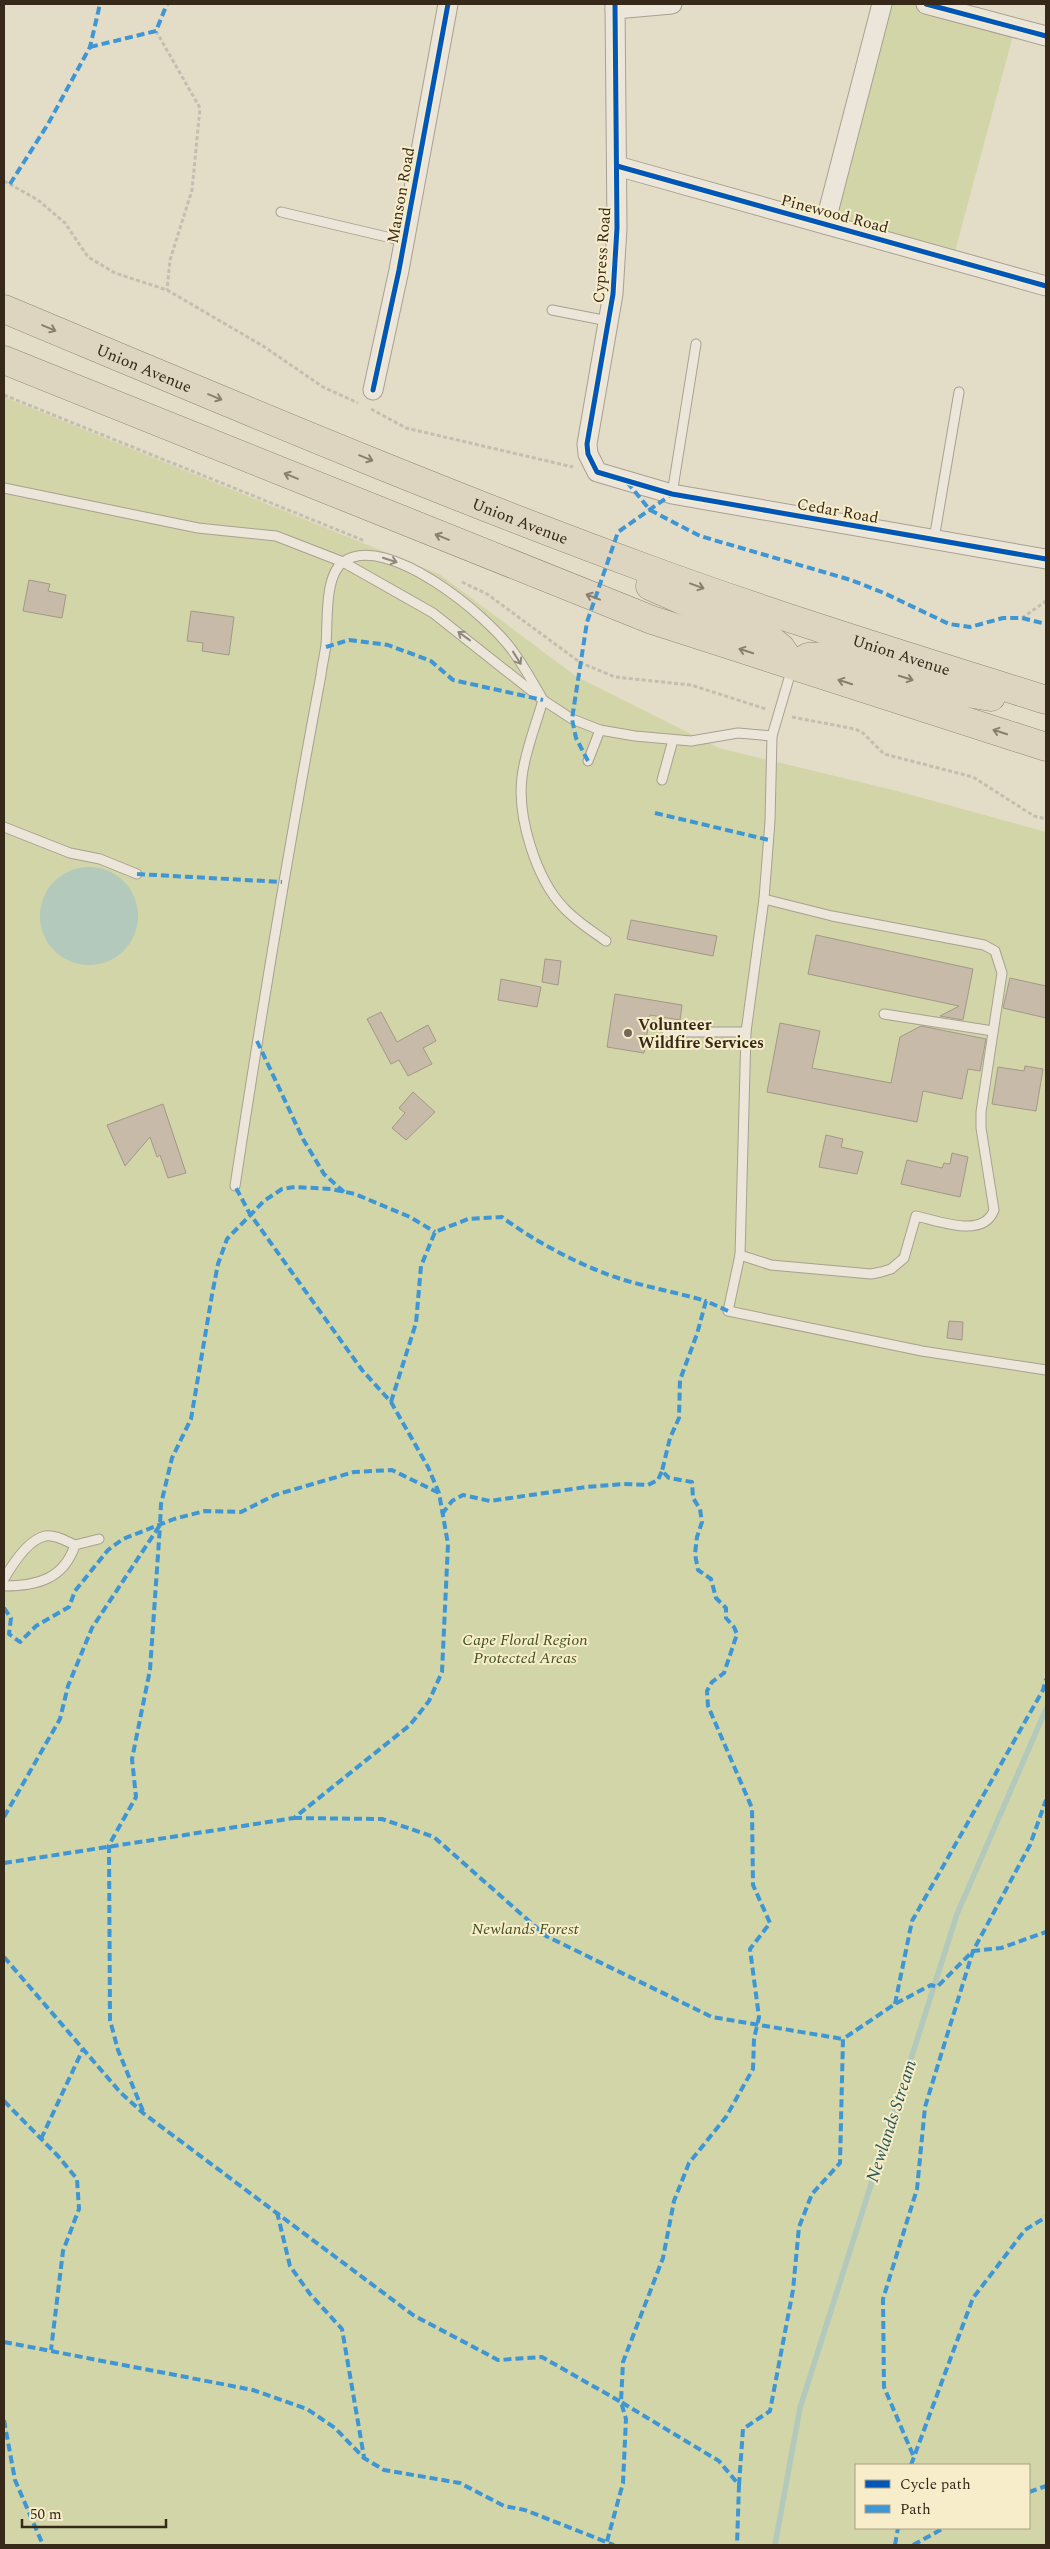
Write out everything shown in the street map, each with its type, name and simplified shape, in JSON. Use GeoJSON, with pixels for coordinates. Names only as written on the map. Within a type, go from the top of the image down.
{"type":"FeatureCollection","features":[{"type":"Feature","properties":{"kind":"highway","name":"Union Avenue"},"geometry":{"type":"LineString","coordinates":[[4,309],[540,528],[745,603],[1040,698]]}},
{"type":"Feature","properties":{"kind":"highway"},"geometry":{"type":"LineString","coordinates":[[4,360],[652,620],[1046,747]]}},
{"type":"Feature","properties":{"kind":"highway"},"geometry":{"type":"LineString","coordinates":[[540,528],[576,551],[698,609],[770,639],[781,648],[792,666]]}},
{"type":"Feature","properties":{"kind":"highway"},"geometry":{"type":"LineString","coordinates":[[792,666],[808,657],[827,656],[943,689],[1004,698],[1040,698]]}},
{"type":"Feature","properties":{"kind":"street","name":"Manson Road"},"geometry":{"type":"LineString","coordinates":[[373,390],[404,241],[448,4]]}},
{"type":"Feature","properties":{"kind":"street"},"geometry":{"type":"LineString","coordinates":[[615,6],[672,4]]}},
{"type":"Feature","properties":{"kind":"street"},"geometry":{"type":"LineString","coordinates":[[825,224],[882,4]]}},
{"type":"Feature","properties":{"kind":"street"},"geometry":{"type":"LineString","coordinates":[[926,4],[1046,36]]}},
{"type":"Feature","properties":{"kind":"street","name":"Cypress Road"},"geometry":{"type":"LineString","coordinates":[[597,472],[588,454],[587,444],[613,294],[617,228],[615,6]]}},
{"type":"Feature","properties":{"kind":"street","name":"Pinewood Road"},"geometry":{"type":"LineString","coordinates":[[617,166],[1046,286]]}},
{"type":"Feature","properties":{"kind":"street","name":"Cedar Road"},"geometry":{"type":"LineString","coordinates":[[597,472],[672,494],[1046,558]]}},
{"type":"Feature","properties":{"kind":"lane"},"geometry":{"type":"LineString","coordinates":[[281,212],[404,241]]}},
{"type":"Feature","properties":{"kind":"lane"},"geometry":{"type":"LineString","coordinates":[[552,310],[608,321]]}},
{"type":"Feature","properties":{"kind":"lane"},"geometry":{"type":"LineString","coordinates":[[672,494],[696,344]]}},
{"type":"Feature","properties":{"kind":"lane"},"geometry":{"type":"LineString","coordinates":[[934,539],[959,392]]}},
{"type":"Feature","properties":{"kind":"lane"},"geometry":{"type":"LineString","coordinates":[[4,488],[198,528],[276,536],[343,562],[433,613],[543,700],[572,719],[600,730],[673,740],[710,739],[738,733],[772,736]]}},
{"type":"Feature","properties":{"kind":"lane"},"geometry":{"type":"LineString","coordinates":[[235,1186],[282,882],[326,647],[330,586],[336,571],[343,562],[366,554],[390,559],[435,581],[476,612],[511,649],[543,700],[522,775],[522,802],[530,845],[551,892],[562,907],[606,941]]}},
{"type":"Feature","properties":{"kind":"lane"},"geometry":{"type":"LineString","coordinates":[[792,666],[772,736],[770,821],[764,899],[746,1032],[740,1255],[728,1311],[922,1351],[1046,1370]]}},
{"type":"Feature","properties":{"kind":"lane"},"geometry":{"type":"LineString","coordinates":[[588,761],[600,730]]}},
{"type":"Feature","properties":{"kind":"lane"},"geometry":{"type":"LineString","coordinates":[[662,780],[673,740]]}},
{"type":"Feature","properties":{"kind":"lane"},"geometry":{"type":"LineString","coordinates":[[4,827],[70,853],[100,859],[137,874]]}},
{"type":"Feature","properties":{"kind":"lane"},"geometry":{"type":"LineString","coordinates":[[740,1255],[770,1265],[871,1274],[891,1269],[904,1258],[916,1216],[960,1226],[974,1226],[984,1223],[990,1218],[994,1210],[994,1198],[981,1128],[981,1112],[1002,973],[995,951],[984,945],[832,916],[764,899]]}},
{"type":"Feature","properties":{"kind":"lane"},"geometry":{"type":"LineString","coordinates":[[884,1014],[993,1031]]}},
{"type":"Feature","properties":{"kind":"lane"},"geometry":{"type":"LineString","coordinates":[[667,1032],[746,1032]]}},
{"type":"Feature","properties":{"kind":"lane"},"geometry":{"type":"LineString","coordinates":[[4,1579],[34,1541],[45,1536],[56,1537],[75,1545],[99,1539]]}},
{"type":"Feature","properties":{"kind":"lane"},"geometry":{"type":"LineString","coordinates":[[4,1586],[20,1586],[48,1578],[62,1569],[71,1559],[75,1545]]}},
{"type":"Feature","properties":{"kind":"path"},"geometry":{"type":"LineString","coordinates":[[156,31],[200,108],[192,190],[170,260],[167,290]]}},
{"type":"Feature","properties":{"kind":"path"},"geometry":{"type":"LineString","coordinates":[[4,181],[38,200],[65,223],[88,257],[114,273],[167,290],[263,346],[323,387],[406,428],[597,472]]}},
{"type":"Feature","properties":{"kind":"path"},"geometry":{"type":"LineString","coordinates":[[4,395],[366,541]]}},
{"type":"Feature","properties":{"kind":"path"},"geometry":{"type":"LineString","coordinates":[[455,579],[487,594],[581,663],[606,674],[615,677],[691,686],[778,713],[855,729],[863,733],[884,754],[973,777],[1034,816],[1046,819]]}},
{"type":"Feature","properties":{"kind":"path"},"geometry":{"type":"LineString","coordinates":[[1022,618],[1046,601]]}},
{"type":"Feature","properties":{"kind":"green space"},"geometry":{"type":"Polygon","coordinates":[[[882,4],[926,4],[1015,28],[953,259],[825,224],[882,4]]]}},
{"type":"Feature","properties":{"kind":"green space","name":"Cape Floral Region Protected Areas"},"geometry":{"type":"Polygon","coordinates":[[[4,397],[439,574],[577,677],[719,748],[901,792],[1046,832],[1046,2545],[4,2545],[4,397]]]}},
{"type":"Feature","properties":{"kind":"shaded area"},"geometry":{"type":"Polygon","coordinates":[[[89,867],[108,871],[123,882],[134,897],[138,916],[134,935],[123,950],[108,961],[89,965],[70,961],[55,950],[44,935],[40,916],[44,897],[55,882],[70,871],[89,867]]]}},
{"type":"Feature","properties":{"kind":"building"},"geometry":{"type":"Polygon","coordinates":[[[29,580],[50,584],[48,591],[66,595],[62,618],[23,611],[29,580]]]}},
{"type":"Feature","properties":{"kind":"building"},"geometry":{"type":"Polygon","coordinates":[[[191,611],[234,617],[229,655],[202,651],[203,643],[187,641],[191,611]]]}},
{"type":"Feature","properties":{"kind":"building"},"geometry":{"type":"Polygon","coordinates":[[[631,920],[717,936],[713,956],[627,939],[631,920]]]}},
{"type":"Feature","properties":{"kind":"building"},"geometry":{"type":"Polygon","coordinates":[[[816,935],[973,969],[963,1020],[940,1016],[959,1006],[808,974],[816,935]]]}},
{"type":"Feature","properties":{"kind":"building"},"geometry":{"type":"Polygon","coordinates":[[[545,959],[561,961],[558,985],[542,982],[545,959]]]}},
{"type":"Feature","properties":{"kind":"building"},"geometry":{"type":"Polygon","coordinates":[[[1010,978],[1046,986],[1046,1018],[1003,1008],[1010,978]]]}},
{"type":"Feature","properties":{"kind":"building"},"geometry":{"type":"Polygon","coordinates":[[[501,979],[541,987],[537,1007],[498,1000],[501,979]]]}},
{"type":"Feature","properties":{"kind":"building","name":"Volunteer Wildfire Services"},"geometry":{"type":"Polygon","coordinates":[[[615,994],[682,1005],[680,1020],[650,1015],[644,1053],[607,1047],[615,994]]]}},
{"type":"Feature","properties":{"kind":"building"},"geometry":{"type":"Polygon","coordinates":[[[381,1012],[397,1042],[428,1025],[436,1041],[423,1048],[432,1064],[408,1076],[399,1060],[391,1064],[367,1019],[381,1012]]]}},
{"type":"Feature","properties":{"kind":"building"},"geometry":{"type":"Polygon","coordinates":[[[780,1023],[820,1031],[812,1068],[891,1083],[900,1037],[921,1026],[986,1039],[980,1071],[968,1069],[962,1099],[923,1091],[917,1122],[767,1092],[780,1023]]]}},
{"type":"Feature","properties":{"kind":"building"},"geometry":{"type":"Polygon","coordinates":[[[1025,1066],[1043,1069],[1036,1111],[992,1104],[998,1067],[1024,1071],[1025,1066]]]}},
{"type":"Feature","properties":{"kind":"building"},"geometry":{"type":"Polygon","coordinates":[[[413,1092],[435,1112],[406,1140],[392,1128],[405,1113],[399,1108],[413,1092]]]}},
{"type":"Feature","properties":{"kind":"building"},"geometry":{"type":"Polygon","coordinates":[[[163,1104],[186,1173],[168,1178],[160,1155],[157,1157],[150,1137],[125,1166],[107,1125],[163,1104]]]}},
{"type":"Feature","properties":{"kind":"building"},"geometry":{"type":"Polygon","coordinates":[[[826,1135],[843,1139],[841,1147],[863,1152],[857,1174],[819,1167],[826,1135]]]}},
{"type":"Feature","properties":{"kind":"building"},"geometry":{"type":"Polygon","coordinates":[[[952,1153],[968,1157],[960,1197],[901,1184],[907,1160],[942,1168],[944,1163],[950,1164],[952,1153]]]}},
{"type":"Feature","properties":{"kind":"building"},"geometry":{"type":"Polygon","coordinates":[[[949,1321],[963,1322],[962,1340],[947,1338],[949,1321]]]}},
{"type":"Feature","properties":{"kind":"waterway","name":"Newlands Stream"},"geometry":{"type":"LineString","coordinates":[[775,2545],[800,2408],[957,1914],[1046,1709]]}},
{"type":"Feature","properties":{"kind":"marked path"},"geometry":{"type":"LineString","coordinates":[[10,184],[48,124],[90,47],[100,4]]}},
{"type":"Feature","properties":{"kind":"marked path"},"geometry":{"type":"LineString","coordinates":[[90,47],[156,31],[167,4]]}},
{"type":"Feature","properties":{"kind":"marked path"},"geometry":{"type":"LineString","coordinates":[[627,482],[650,510],[700,536],[851,580],[884,593],[949,624],[970,627],[1003,618],[1022,618],[1046,624]]}},
{"type":"Feature","properties":{"kind":"marked path"},"geometry":{"type":"LineString","coordinates":[[588,761],[576,738],[572,719],[587,622],[618,532],[672,494]]}},
{"type":"Feature","properties":{"kind":"marked path"},"geometry":{"type":"LineString","coordinates":[[326,647],[349,640],[388,645],[431,661],[453,680],[543,700]]}},
{"type":"Feature","properties":{"kind":"marked path"},"geometry":{"type":"LineString","coordinates":[[655,813],[769,840]]}},
{"type":"Feature","properties":{"kind":"marked path"},"geometry":{"type":"LineString","coordinates":[[137,874],[282,882]]}},
{"type":"Feature","properties":{"kind":"marked path"},"geometry":{"type":"LineString","coordinates":[[257,1041],[303,1139],[324,1174],[344,1192]]}},
{"type":"Feature","properties":{"kind":"marked path"},"geometry":{"type":"LineString","coordinates":[[4,1863],[294,1818],[410,1725],[429,1701],[442,1672],[448,1544],[439,1493],[428,1467],[391,1402],[362,1370],[250,1214],[235,1186]]}},
{"type":"Feature","properties":{"kind":"marked path"},"geometry":{"type":"LineString","coordinates":[[4,1817],[60,1719],[68,1686],[92,1628],[160,1525],[161,1504],[172,1458],[191,1419],[218,1264],[227,1239],[264,1201],[282,1189],[295,1187],[331,1189],[355,1194],[410,1217],[435,1232]]}},
{"type":"Feature","properties":{"kind":"marked path"},"geometry":{"type":"LineString","coordinates":[[391,1402],[416,1323],[421,1266],[435,1232],[468,1219],[502,1217],[545,1245],[593,1269],[624,1280],[706,1301]]}},
{"type":"Feature","properties":{"kind":"marked path"},"geometry":{"type":"LineString","coordinates":[[728,1311],[706,1301],[697,1334],[680,1380],[679,1418],[670,1438],[662,1471],[669,1478],[692,1482],[693,1498],[700,1509],[702,1522],[697,1537],[695,1554],[698,1570],[711,1579],[716,1598],[726,1608],[726,1618],[737,1634],[724,1673],[712,1682],[707,1691],[708,1706],[752,1808],[753,1885],[770,1923],[750,1949],[759,2017],[754,2039],[753,2069],[726,2117],[689,2163],[674,2201],[663,2258],[623,2362],[621,2402],[719,2461],[739,2485],[737,2545]]}},
{"type":"Feature","properties":{"kind":"marked path"},"geometry":{"type":"LineString","coordinates":[[4,1608],[11,1618],[9,1634],[20,1642],[36,1626],[69,1607],[75,1591],[108,1550],[123,1539],[174,1519],[205,1511],[241,1512],[275,1495],[354,1472],[392,1470],[439,1493]]}},
{"type":"Feature","properties":{"kind":"marked path"},"geometry":{"type":"LineString","coordinates":[[442,1514],[452,1501],[463,1495],[490,1501],[586,1487],[624,1484],[648,1485],[658,1480],[662,1471]]}},
{"type":"Feature","properties":{"kind":"marked path"},"geometry":{"type":"LineString","coordinates":[[143,2111],[118,2050],[110,2020],[109,1845],[136,1797],[132,1759],[150,1670],[160,1526]]}},
{"type":"Feature","properties":{"kind":"marked path"},"geometry":{"type":"LineString","coordinates":[[895,2004],[912,1921],[1043,1690],[1046,1679]]}},
{"type":"Feature","properties":{"kind":"marked path"},"geometry":{"type":"LineString","coordinates":[[913,2455],[884,2387],[883,2299],[917,2189],[925,2107],[973,1951],[1030,1845],[1046,1800]]}},
{"type":"Feature","properties":{"kind":"marked path"},"geometry":{"type":"LineString","coordinates":[[294,1818],[382,1819],[434,1837],[546,1936],[712,2017],[843,2039]]}},
{"type":"Feature","properties":{"kind":"marked path"},"geometry":{"type":"LineString","coordinates":[[739,2485],[743,2429],[770,2411],[793,2290],[799,2227],[812,2194],[840,2163],[843,2039],[895,2004],[931,1985],[937,1987],[973,1951],[1001,1948],[1046,1932]]}},
{"type":"Feature","properties":{"kind":"marked path"},"geometry":{"type":"LineString","coordinates":[[4,1957],[120,2092],[143,2113],[413,2315],[498,2360],[542,2357],[621,2402],[626,2419],[623,2483],[606,2545]]}},
{"type":"Feature","properties":{"kind":"marked path"},"geometry":{"type":"LineString","coordinates":[[41,2139],[83,2049]]}},
{"type":"Feature","properties":{"kind":"marked path"},"geometry":{"type":"LineString","coordinates":[[4,2101],[58,2156],[77,2179],[79,2209],[63,2251],[51,2350]]}},
{"type":"Feature","properties":{"kind":"marked path"},"geometry":{"type":"LineString","coordinates":[[277,2212],[290,2266],[310,2294],[342,2329],[364,2457]]}},
{"type":"Feature","properties":{"kind":"marked path"},"geometry":{"type":"LineString","coordinates":[[911,2464],[973,2298],[1025,2230],[1046,2217]]}},
{"type":"Feature","properties":{"kind":"marked path"},"geometry":{"type":"LineString","coordinates":[[4,2342],[253,2390],[307,2409],[335,2428],[364,2458],[384,2470],[460,2483],[504,2506],[525,2510],[614,2545]]}},
{"type":"Feature","properties":{"kind":"marked path"},"geometry":{"type":"LineString","coordinates":[[4,2420],[15,2480],[43,2545]]}},
{"type":"Feature","properties":{"kind":"marked path"},"geometry":{"type":"LineString","coordinates":[[1030,2492],[1046,2486]]}},
{"type":"Feature","properties":{"kind":"marked path"},"geometry":{"type":"LineString","coordinates":[[895,2545],[898,2529]]}},
{"type":"Feature","properties":{"kind":"marked path"},"geometry":{"type":"LineString","coordinates":[[913,2545],[942,2529]]}},
{"type":"Feature","properties":{"kind":"cycle path"},"geometry":{"type":"LineString","coordinates":[[373,390],[399,270],[448,4]]}},
{"type":"Feature","properties":{"kind":"cycle path"},"geometry":{"type":"LineString","coordinates":[[615,4],[617,228],[613,294],[587,444],[588,454],[597,472],[672,494],[1046,559]]}},
{"type":"Feature","properties":{"kind":"cycle path"},"geometry":{"type":"LineString","coordinates":[[926,4],[1046,36]]}},
{"type":"Feature","properties":{"kind":"cycle path"},"geometry":{"type":"LineString","coordinates":[[617,166],[1046,286]]}},
{"type":"Feature","properties":{"kind":"place","name":"Volunteer Wildfire Services"},"geometry":{"type":"Point","coordinates":[628,1033]}},
{"type":"Feature","properties":{"kind":"park label","name":"Newlands Forest"},"geometry":{"type":"Point","coordinates":[525,1928]}}]}
